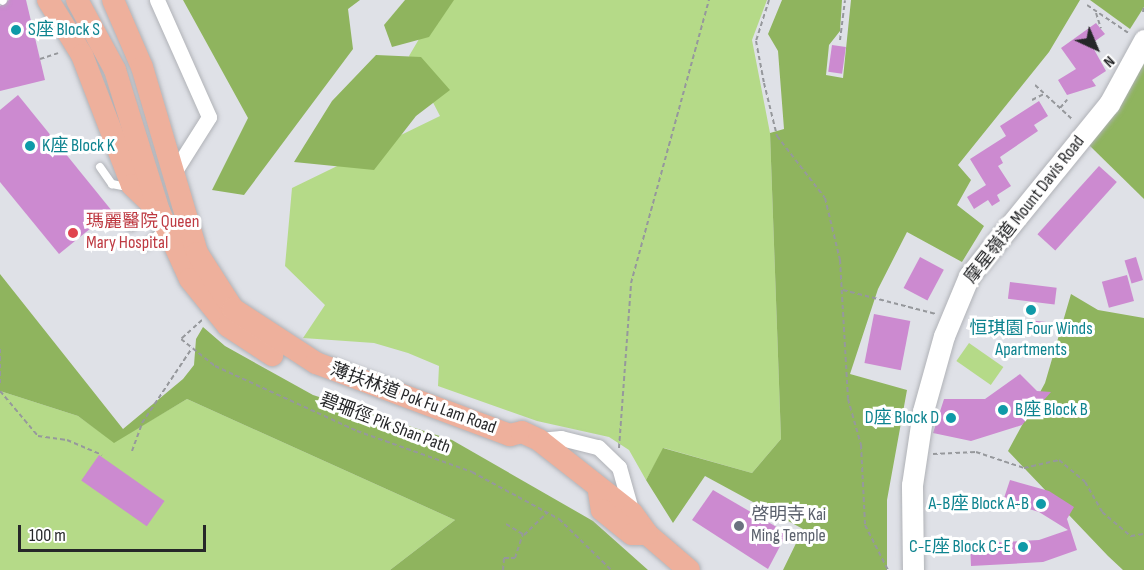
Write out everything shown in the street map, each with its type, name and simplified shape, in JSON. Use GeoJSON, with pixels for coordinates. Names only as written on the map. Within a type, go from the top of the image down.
{"type":"FeatureCollection","features":[{"type":"Feature","properties":{"kind":"main road"},"geometry":{"type":"LineString","coordinates":[[48,0],[82,55],[154,192]]}},
{"type":"Feature","properties":{"kind":"main road","name":"薄扶林道 Pok Fu Lam Road"},"geometry":{"type":"LineString","coordinates":[[77,0],[115,70],[154,192],[204,296]]}},
{"type":"Feature","properties":{"kind":"main road","name":"薄扶林道 Pok Fu Lam Road"},"geometry":{"type":"LineString","coordinates":[[112,0],[138,53],[158,127],[154,192],[204,296],[228,326],[256,346],[294,364],[316,363],[510,435],[532,452],[556,457]]}},
{"type":"Feature","properties":{"kind":"main road"},"geometry":{"type":"LineString","coordinates":[[124,0],[138,53]]}},
{"type":"Feature","properties":{"kind":"main road","name":"薄扶林道 Pok Fu Lam Road"},"geometry":{"type":"LineString","coordinates":[[510,435],[522,432],[539,440],[599,492],[632,513],[647,534],[689,570]]}},
{"type":"Feature","properties":{"kind":"main road","name":"薄扶林道 Pok Fu Lam Road"},"geometry":{"type":"LineString","coordinates":[[599,492],[602,510],[632,534],[647,534]]}},
{"type":"Feature","properties":{"kind":"street"},"geometry":{"type":"LineString","coordinates":[[154,192],[198,138],[208,111],[166,24],[158,0]]}},
{"type":"Feature","properties":{"kind":"street","name":"摩星嶺道 Mount Davis Road"},"geometry":{"type":"LineString","coordinates":[[913,570],[912,485],[921,422],[951,318],[969,276],[1109,104],[1138,38]]}},
{"type":"Feature","properties":{"kind":"street"},"geometry":{"type":"LineString","coordinates":[[158,127],[173,142],[198,138]]}},
{"type":"Feature","properties":{"kind":"street"},"geometry":{"type":"LineString","coordinates":[[539,440],[561,438],[598,447],[619,467],[632,513]]}},
{"type":"Feature","properties":{"kind":"lane"},"geometry":{"type":"LineString","coordinates":[[100,166],[112,184],[126,189],[154,192]]}},
{"type":"Feature","properties":{"kind":"lane"},"geometry":{"type":"LineString","coordinates":[[131,226],[154,192]]}},
{"type":"Feature","properties":{"kind":"lane"},"geometry":{"type":"LineString","coordinates":[[145,246],[154,192]]}},
{"type":"Feature","properties":{"kind":"path"},"geometry":{"type":"LineString","coordinates":[[619,467],[623,331],[631,283],[709,0]]}},
{"type":"Feature","properties":{"kind":"path"},"geometry":{"type":"LineString","coordinates":[[769,0],[756,41],[777,136],[825,198],[843,290],[848,399],[861,445],[865,525],[888,570]]}},
{"type":"Feature","properties":{"kind":"path"},"geometry":{"type":"LineString","coordinates":[[840,40],[845,0]]}},
{"type":"Feature","properties":{"kind":"path"},"geometry":{"type":"LineString","coordinates":[[1143,12],[1144,5]]}},
{"type":"Feature","properties":{"kind":"path"},"geometry":{"type":"LineString","coordinates":[[1087,6],[1138,38]]}},
{"type":"Feature","properties":{"kind":"path"},"geometry":{"type":"LineString","coordinates":[[1097,12],[1094,18],[1101,28]]}},
{"type":"Feature","properties":{"kind":"path"},"geometry":{"type":"LineString","coordinates":[[40,59],[58,53]]}},
{"type":"Feature","properties":{"kind":"path"},"geometry":{"type":"LineString","coordinates":[[1035,85],[1080,126]]}},
{"type":"Feature","properties":{"kind":"path"},"geometry":{"type":"LineString","coordinates":[[1032,100],[1044,94]]}},
{"type":"Feature","properties":{"kind":"path"},"geometry":{"type":"LineString","coordinates":[[1060,108],[1067,100]]}},
{"type":"Feature","properties":{"kind":"path"},"geometry":{"type":"LineString","coordinates":[[843,290],[951,318]]}},
{"type":"Feature","properties":{"kind":"path"},"geometry":{"type":"LineString","coordinates":[[132,451],[142,423],[192,348],[181,339],[204,319],[204,296]]}},
{"type":"Feature","properties":{"kind":"path","name":"碧珊徑 Pik Shan Path"},"geometry":{"type":"LineString","coordinates":[[192,348],[215,366],[357,431],[472,472],[547,513],[611,570]]}},
{"type":"Feature","properties":{"kind":"path"},"geometry":{"type":"LineString","coordinates":[[0,349],[0,385]]}},
{"type":"Feature","properties":{"kind":"path"},"geometry":{"type":"LineString","coordinates":[[0,391],[38,436],[68,440],[102,455]]}},
{"type":"Feature","properties":{"kind":"path"},"geometry":{"type":"LineString","coordinates":[[931,454],[976,452],[1024,468],[1059,460],[1085,482],[1102,513],[1131,536],[1144,534]]}},
{"type":"Feature","properties":{"kind":"path"},"geometry":{"type":"LineString","coordinates":[[503,570],[504,558],[515,558],[523,534],[547,513]]}},
{"type":"Feature","properties":{"kind":"path"},"geometry":{"type":"LineString","coordinates":[[506,524],[523,534]]}},
{"type":"Feature","properties":{"kind":"green space"},"geometry":{"type":"Polygon","coordinates":[[[183,0],[360,0],[348,9],[353,49],[244,195],[212,190],[248,118],[183,0]]]}},
{"type":"Feature","properties":{"kind":"green space"},"geometry":{"type":"Polygon","coordinates":[[[405,0],[454,0],[429,37],[392,47],[384,25],[405,0]]]}},
{"type":"Feature","properties":{"kind":"green space"},"geometry":{"type":"Polygon","coordinates":[[[442,0],[767,0],[752,40],[770,133],[781,439],[752,473],[664,448],[646,480],[629,450],[609,437],[537,421],[438,386],[439,366],[408,353],[374,343],[303,338],[325,305],[285,266],[292,188],[440,116],[409,56],[442,0]]]}},
{"type":"Feature","properties":{"kind":"green space"},"geometry":{"type":"Polygon","coordinates":[[[782,0],[842,0],[840,31],[829,45],[826,75],[843,78],[851,0],[1080,0],[1049,52],[958,165],[971,180],[957,205],[984,226],[962,262],[907,232],[878,289],[850,374],[907,390],[887,500],[887,570],[783,570],[803,529],[705,476],[673,523],[646,480],[663,448],[752,473],[781,439],[770,133],[784,129],[778,51],[768,34],[782,0]]]}},
{"type":"Feature","properties":{"kind":"green space"},"geometry":{"type":"Polygon","coordinates":[[[1090,0],[1144,0],[1144,7],[1130,29],[1090,0]]]}},
{"type":"Feature","properties":{"kind":"green space"},"geometry":{"type":"Polygon","coordinates":[[[376,55],[421,57],[450,90],[416,116],[374,170],[294,162],[332,101],[376,55]]]}},
{"type":"Feature","properties":{"kind":"green space"},"geometry":{"type":"Polygon","coordinates":[[[1144,57],[1144,199],[1089,145],[1144,57]]]}},
{"type":"Feature","properties":{"kind":"green space"},"geometry":{"type":"Polygon","coordinates":[[[0,274],[123,429],[183,379],[194,365],[196,339],[203,327],[225,346],[313,395],[452,440],[593,521],[648,570],[390,570],[455,520],[187,399],[114,443],[78,416],[0,391],[0,274]]]}},
{"type":"Feature","properties":{"kind":"green space"},"geometry":{"type":"Polygon","coordinates":[[[1071,294],[1098,310],[1144,318],[1144,570],[1123,570],[1008,451],[1045,383],[1071,294]]]}},
{"type":"Feature","properties":{"kind":"green space"},"geometry":{"type":"Polygon","coordinates":[[[969,343],[1003,367],[991,385],[956,361],[969,343]]]}},
{"type":"Feature","properties":{"kind":"green space"},"geometry":{"type":"Polygon","coordinates":[[[0,391],[78,416],[114,442],[187,399],[455,520],[390,570],[0,570],[0,391]]]}},
{"type":"Feature","properties":{"kind":"building","name":"S座 Block S"},"geometry":{"type":"Polygon","coordinates":[[[9,0],[26,0],[45,80],[0,91],[0,6],[9,0]]]}},
{"type":"Feature","properties":{"kind":"building"},"geometry":{"type":"Polygon","coordinates":[[[1096,23],[1105,34],[1091,44],[1106,71],[1092,80],[1096,86],[1067,95],[1058,80],[1076,69],[1061,48],[1096,23]]]}},
{"type":"Feature","properties":{"kind":"building"},"geometry":{"type":"Polygon","coordinates":[[[832,45],[846,47],[842,74],[828,72],[832,45]]]}},
{"type":"Feature","properties":{"kind":"building","name":"K座 Block K"},"geometry":{"type":"Polygon","coordinates":[[[18,95],[112,211],[59,254],[0,182],[0,110],[18,95]]]}},
{"type":"Feature","properties":{"kind":"building"},"geometry":{"type":"Polygon","coordinates":[[[1039,101],[1048,116],[1034,125],[1038,131],[1000,157],[1003,163],[998,166],[1011,186],[997,195],[1000,201],[992,206],[988,200],[974,209],[967,197],[986,185],[970,159],[1006,136],[1000,126],[1039,101]]]}},
{"type":"Feature","properties":{"kind":"building"},"geometry":{"type":"Polygon","coordinates":[[[1099,166],[1117,182],[1055,250],[1037,234],[1099,166]]]}},
{"type":"Feature","properties":{"kind":"building"},"geometry":{"type":"Polygon","coordinates":[[[920,257],[944,270],[927,301],[904,288],[920,257]]]}},
{"type":"Feature","properties":{"kind":"building"},"geometry":{"type":"Polygon","coordinates":[[[1136,257],[1143,280],[1132,283],[1125,261],[1136,257]]]}},
{"type":"Feature","properties":{"kind":"building"},"geometry":{"type":"Polygon","coordinates":[[[1127,275],[1134,301],[1109,308],[1102,282],[1127,275]]]}},
{"type":"Feature","properties":{"kind":"building"},"geometry":{"type":"Polygon","coordinates":[[[1010,282],[1057,288],[1055,305],[1008,299],[1010,282]]]}},
{"type":"Feature","properties":{"kind":"building"},"geometry":{"type":"Polygon","coordinates":[[[874,314],[910,321],[901,370],[864,363],[874,314]]]}},
{"type":"Feature","properties":{"kind":"building"},"geometry":{"type":"Polygon","coordinates":[[[1009,318],[1049,322],[1048,334],[1008,330],[1009,318]]]}},
{"type":"Feature","properties":{"kind":"building"},"geometry":{"type":"Polygon","coordinates":[[[1020,374],[1037,391],[1051,392],[1022,425],[971,441],[933,433],[944,399],[985,399],[1020,374]]]}},
{"type":"Feature","properties":{"kind":"building"},"geometry":{"type":"Polygon","coordinates":[[[99,455],[165,501],[147,526],[81,480],[99,455]]]}},
{"type":"Feature","properties":{"kind":"building"},"geometry":{"type":"Polygon","coordinates":[[[1010,480],[1049,491],[1074,507],[1067,519],[1077,550],[1043,562],[971,566],[970,544],[1039,540],[1068,530],[1039,512],[1003,501],[1010,480]]]}},
{"type":"Feature","properties":{"kind":"building","name":"啓明寺 Kai Ming Temple"},"geometry":{"type":"Polygon","coordinates":[[[713,490],[787,533],[768,569],[692,520],[713,490]]]}},
{"type":"Feature","properties":{"kind":"place","name":"S座 Block S"},"geometry":{"type":"Point","coordinates":[16,30]}},
{"type":"Feature","properties":{"kind":"place","name":"K座 Block K"},"geometry":{"type":"Point","coordinates":[30,146]}},
{"type":"Feature","properties":{"kind":"place","name":"瑪麗醫院 Queen Mary Hospital"},"geometry":{"type":"Point","coordinates":[73,233]}},
{"type":"Feature","properties":{"kind":"place","name":"恒琪園 Four Winds Apartments"},"geometry":{"type":"Point","coordinates":[1031,310]}},
{"type":"Feature","properties":{"kind":"place","name":"B座 Block B"},"geometry":{"type":"Point","coordinates":[1003,410]}},
{"type":"Feature","properties":{"kind":"place","name":"D座 Block D"},"geometry":{"type":"Point","coordinates":[951,418]}},
{"type":"Feature","properties":{"kind":"place","name":"A-B座 Block A-B"},"geometry":{"type":"Point","coordinates":[1041,504]}},
{"type":"Feature","properties":{"kind":"place","name":"啓明寺 Kai Ming Temple"},"geometry":{"type":"Point","coordinates":[739,526]}},
{"type":"Feature","properties":{"kind":"place","name":"C-E座 Block C-E"},"geometry":{"type":"Point","coordinates":[1023,547]}}]}
